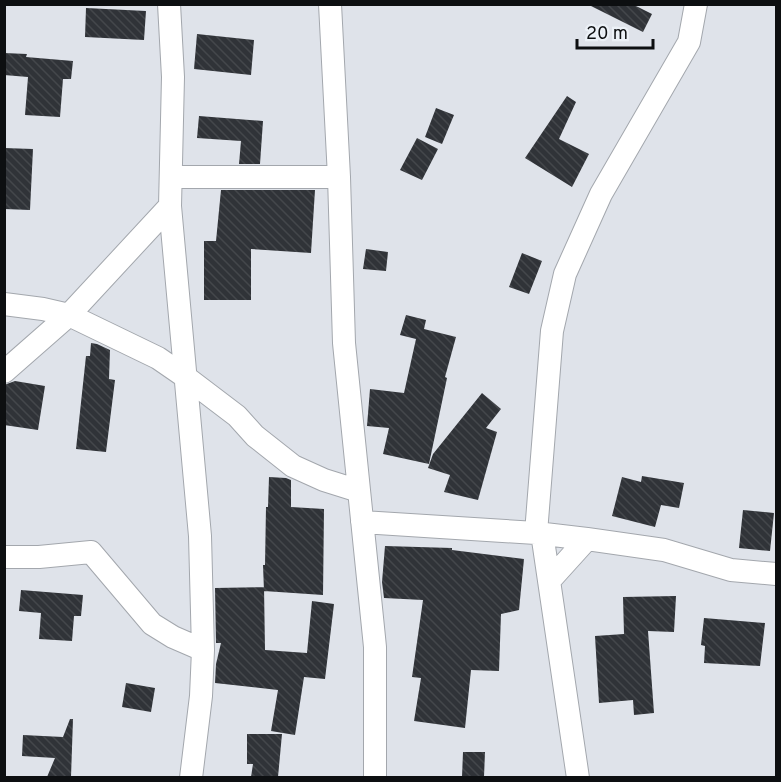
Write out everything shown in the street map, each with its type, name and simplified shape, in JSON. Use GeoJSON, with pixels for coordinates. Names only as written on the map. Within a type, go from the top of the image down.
{"type":"FeatureCollection","features":[{"type":"Feature","properties":{"kind":"street"},"geometry":{"type":"LineString","coordinates":[[169,4],[173,77],[170,206],[200,536],[203,650],[201,696],[191,777]]}},
{"type":"Feature","properties":{"kind":"street"},"geometry":{"type":"LineString","coordinates":[[330,4],[339,177],[344,343],[375,647],[375,777]]}},
{"type":"Feature","properties":{"kind":"street"},"geometry":{"type":"LineString","coordinates":[[578,777],[549,581],[539,533],[552,331],[565,274],[601,194],[689,42],[696,4]]}},
{"type":"Feature","properties":{"kind":"street"},"geometry":{"type":"LineString","coordinates":[[171,177],[339,177]]}},
{"type":"Feature","properties":{"kind":"street"},"geometry":{"type":"LineString","coordinates":[[4,372],[69,315],[170,206]]}},
{"type":"Feature","properties":{"kind":"street"},"geometry":{"type":"LineString","coordinates":[[4,304],[69,315],[158,358],[237,416],[255,436],[294,466],[324,480],[359,491]]}},
{"type":"Feature","properties":{"kind":"street"},"geometry":{"type":"LineString","coordinates":[[363,522],[539,533],[587,539],[664,550],[731,570],[777,574]]}},
{"type":"Feature","properties":{"kind":"street"},"geometry":{"type":"LineString","coordinates":[[549,581],[587,539]]}},
{"type":"Feature","properties":{"kind":"street"},"geometry":{"type":"LineString","coordinates":[[4,557],[39,557],[91,552],[152,624],[173,637],[203,650]]}},
{"type":"Feature","properties":{"kind":"street"},"geometry":{"type":"LineString","coordinates":[[173,637],[201,696]]}},
{"type":"Feature","properties":{"kind":"building"},"geometry":{"type":"Polygon","coordinates":[[[587,4],[632,4],[652,14],[643,32],[587,4]]]}},
{"type":"Feature","properties":{"kind":"building"},"geometry":{"type":"Polygon","coordinates":[[[86,8],[146,11],[144,40],[85,37],[86,8]]]}},
{"type":"Feature","properties":{"kind":"building"},"geometry":{"type":"Polygon","coordinates":[[[197,34],[254,40],[251,75],[194,69],[197,34]]]}},
{"type":"Feature","properties":{"kind":"building"},"geometry":{"type":"Polygon","coordinates":[[[4,53],[73,61],[71,79],[63,79],[60,117],[25,115],[28,77],[4,75],[4,53]]]}},
{"type":"Feature","properties":{"kind":"building"},"geometry":{"type":"Polygon","coordinates":[[[567,96],[576,102],[559,139],[589,154],[572,187],[525,158],[567,96]]]}},
{"type":"Feature","properties":{"kind":"building"},"geometry":{"type":"Polygon","coordinates":[[[436,108],[454,115],[442,144],[425,137],[436,108]]]}},
{"type":"Feature","properties":{"kind":"building"},"geometry":{"type":"Polygon","coordinates":[[[199,116],[263,121],[260,164],[239,164],[241,141],[197,138],[199,116]]]}},
{"type":"Feature","properties":{"kind":"building"},"geometry":{"type":"Polygon","coordinates":[[[417,138],[438,149],[422,180],[400,170],[417,138]]]}},
{"type":"Feature","properties":{"kind":"building"},"geometry":{"type":"Polygon","coordinates":[[[4,148],[33,149],[30,210],[4,209],[4,148]]]}},
{"type":"Feature","properties":{"kind":"building"},"geometry":{"type":"Polygon","coordinates":[[[221,190],[315,190],[311,253],[251,249],[251,300],[204,300],[204,241],[216,241],[221,190]]]}},
{"type":"Feature","properties":{"kind":"building"},"geometry":{"type":"Polygon","coordinates":[[[366,249],[388,252],[386,271],[363,269],[366,249]]]}},
{"type":"Feature","properties":{"kind":"building"},"geometry":{"type":"Polygon","coordinates":[[[522,253],[542,261],[529,294],[509,287],[522,253]]]}},
{"type":"Feature","properties":{"kind":"building"},"geometry":{"type":"Polygon","coordinates":[[[406,315],[426,320],[424,329],[456,337],[445,377],[447,378],[429,464],[383,454],[389,428],[367,426],[370,389],[404,393],[416,339],[400,335],[406,315]]]}},
{"type":"Feature","properties":{"kind":"building"},"geometry":{"type":"Polygon","coordinates":[[[91,343],[110,350],[109,379],[115,380],[106,452],[76,449],[86,356],[90,356],[91,343]]]}},
{"type":"Feature","properties":{"kind":"building"},"geometry":{"type":"Polygon","coordinates":[[[15,381],[45,386],[38,430],[4,425],[4,385],[15,381]]]}},
{"type":"Feature","properties":{"kind":"building"},"geometry":{"type":"Polygon","coordinates":[[[482,393],[501,409],[486,428],[497,432],[478,500],[444,492],[450,475],[428,468],[433,454],[482,393]]]}},
{"type":"Feature","properties":{"kind":"building"},"geometry":{"type":"Polygon","coordinates":[[[642,476],[684,483],[679,508],[661,505],[655,527],[612,516],[622,477],[641,482],[642,476]]]}},
{"type":"Feature","properties":{"kind":"building"},"geometry":{"type":"Polygon","coordinates":[[[269,477],[291,480],[291,507],[324,509],[323,595],[264,591],[263,565],[265,565],[269,477]]]}},
{"type":"Feature","properties":{"kind":"building"},"geometry":{"type":"Polygon","coordinates":[[[743,510],[774,513],[770,551],[739,548],[743,510]]]}},
{"type":"Feature","properties":{"kind":"building"},"geometry":{"type":"Polygon","coordinates":[[[385,546],[452,548],[452,550],[524,559],[519,610],[501,614],[499,671],[471,670],[465,728],[414,721],[421,678],[412,677],[423,600],[384,598],[382,582],[385,546]]]}},
{"type":"Feature","properties":{"kind":"building"},"geometry":{"type":"Polygon","coordinates":[[[264,587],[265,650],[307,653],[312,601],[334,604],[325,679],[304,677],[295,735],[271,731],[278,690],[215,683],[216,664],[221,643],[216,643],[215,588],[264,587]]]}},
{"type":"Feature","properties":{"kind":"building"},"geometry":{"type":"Polygon","coordinates":[[[21,590],[83,595],[81,616],[74,616],[72,641],[39,639],[41,613],[19,611],[21,590]]]}},
{"type":"Feature","properties":{"kind":"building"},"geometry":{"type":"Polygon","coordinates":[[[676,596],[674,632],[648,631],[654,713],[634,715],[633,700],[599,703],[595,636],[624,634],[623,597],[676,596]]]}},
{"type":"Feature","properties":{"kind":"building"},"geometry":{"type":"Polygon","coordinates":[[[704,618],[765,623],[760,666],[704,663],[705,646],[701,645],[704,618]]]}},
{"type":"Feature","properties":{"kind":"building"},"geometry":{"type":"Polygon","coordinates":[[[126,683],[155,688],[151,712],[122,707],[126,683]]]}},
{"type":"Feature","properties":{"kind":"building"},"geometry":{"type":"Polygon","coordinates":[[[70,719],[73,719],[71,777],[47,777],[55,758],[22,756],[23,735],[63,737],[70,719]]]}},
{"type":"Feature","properties":{"kind":"building"},"geometry":{"type":"Polygon","coordinates":[[[247,734],[282,734],[278,777],[251,777],[253,764],[247,764],[247,734]]]}},
{"type":"Feature","properties":{"kind":"building"},"geometry":{"type":"Polygon","coordinates":[[[463,752],[485,752],[484,777],[462,777],[463,752]]]}}]}
